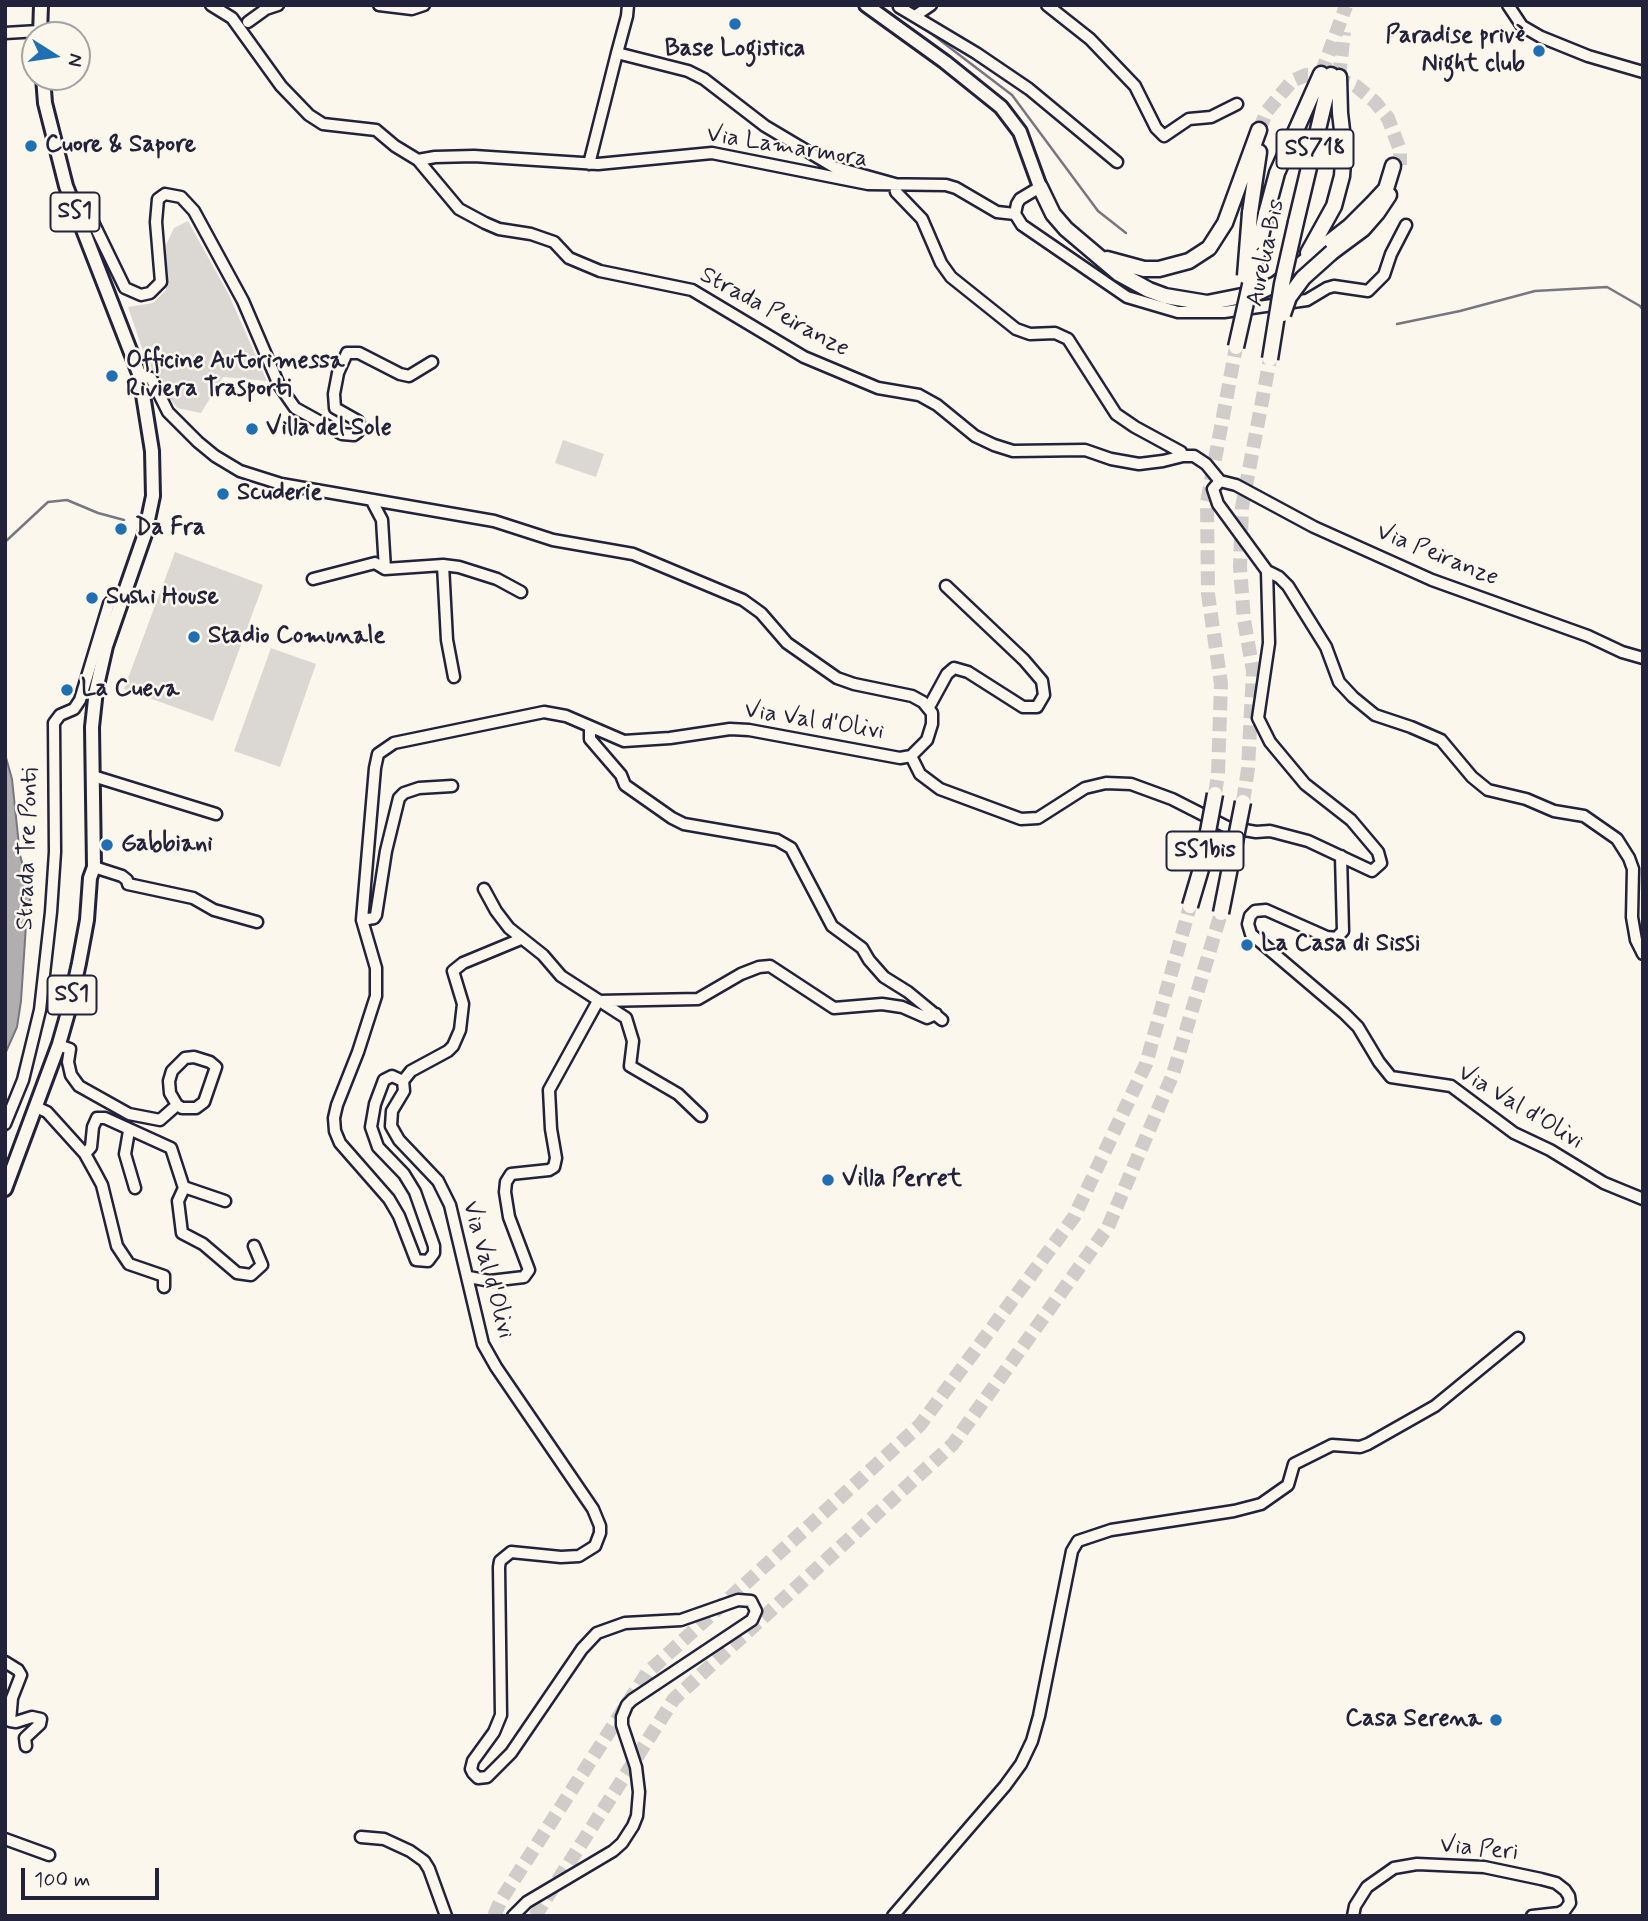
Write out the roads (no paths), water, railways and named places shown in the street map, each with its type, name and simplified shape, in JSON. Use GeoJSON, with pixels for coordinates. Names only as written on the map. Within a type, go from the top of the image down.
{"type":"FeatureCollection","features":[{"type":"Feature","properties":{"kind":"highway"},"geometry":{"type":"LineString","coordinates":[[1040,187],[1053,214],[1066,229],[1118,273],[1149,290],[1179,300],[1207,303],[1257,293],[1276,284],[1302,263],[1335,206],[1342,176],[1344,147],[1331,75]]}},
{"type":"Feature","properties":{"kind":"highway","name":"Aurelia Bis"},"geometry":{"type":"LineString","coordinates":[[1096,253],[1126,265],[1159,269],[1189,261],[1209,248],[1226,223],[1261,132],[1236,347],[1266,214],[1282,162],[1331,75]]}},
{"type":"Feature","properties":{"kind":"highway","name":"Aurelia Bis"},"geometry":{"type":"LineString","coordinates":[[1302,263],[1350,226],[1386,189],[1396,166],[1393,188],[1377,214],[1363,229],[1311,270],[1289,297],[1272,359],[1282,284],[1331,75]]}},
{"type":"Feature","properties":{"kind":"highway","name":"SS1bis"},"geometry":{"type":"LineString","coordinates":[[1190,906],[1201,869],[1215,794]]}},
{"type":"Feature","properties":{"kind":"highway","name":"SS1bis"},"geometry":{"type":"LineString","coordinates":[[1221,913],[1243,802]]}},
{"type":"Feature","properties":{"kind":"main road"},"geometry":{"type":"LineString","coordinates":[[866,5],[945,62],[1001,107],[1020,132],[1040,187]]}},
{"type":"Feature","properties":{"kind":"main road","name":"SS1"},"geometry":{"type":"LineString","coordinates":[[5,1189],[58,1045],[79,963],[87,920],[90,878],[94,867],[92,727],[96,690],[106,646],[145,534],[153,496],[152,452],[140,376],[66,186],[44,91]]}},
{"type":"Feature","properties":{"kind":"street","name":"Strada Peiranze"},"geometry":{"type":"LineString","coordinates":[[211,5],[232,18],[281,86],[309,115],[323,124],[376,130],[418,160],[459,209],[499,229],[531,234],[554,242],[569,258],[600,271],[692,290],[804,357],[878,388],[919,396],[937,405],[975,436],[993,446],[1013,450],[1085,450],[1111,459],[1139,464],[1183,456]]}},
{"type":"Feature","properties":{"kind":"street"},"geometry":{"type":"LineString","coordinates":[[248,22],[266,9],[278,5]]}},
{"type":"Feature","properties":{"kind":"street"},"geometry":{"type":"LineString","coordinates":[[379,5],[412,9],[424,5]]}},
{"type":"Feature","properties":{"kind":"street"},"geometry":{"type":"LineString","coordinates":[[589,164],[628,5]]}},
{"type":"Feature","properties":{"kind":"street"},"geometry":{"type":"LineString","coordinates":[[915,16],[931,5]]}},
{"type":"Feature","properties":{"kind":"street"},"geometry":{"type":"LineString","coordinates":[[1047,5],[1090,40],[1136,86],[1153,122],[1164,136],[1189,119],[1211,117],[1237,104]]}},
{"type":"Feature","properties":{"kind":"street"},"geometry":{"type":"LineString","coordinates":[[1508,5],[1522,26],[1541,37],[1579,53],[1643,72]]}},
{"type":"Feature","properties":{"kind":"street"},"geometry":{"type":"LineString","coordinates":[[900,6],[1029,89],[1117,162]]}},
{"type":"Feature","properties":{"kind":"street","name":"Via Lamarmora"},"geometry":{"type":"LineString","coordinates":[[617,53],[688,71],[704,79],[765,126],[834,167],[895,184]]}},
{"type":"Feature","properties":{"kind":"street","name":"Via Lamarmora"},"geometry":{"type":"LineString","coordinates":[[418,160],[474,156],[589,164],[712,153],[868,184],[946,185],[997,212],[1015,214],[1023,225],[1127,297],[1178,312],[1200,313],[1307,300],[1334,286],[1368,290],[1375,287],[1384,275],[1406,225]]}},
{"type":"Feature","properties":{"kind":"street","name":"Via Lamarmora"},"geometry":{"type":"LineString","coordinates":[[895,184],[896,192],[922,219],[941,263],[951,277],[1016,329],[1030,334],[1055,333],[1068,339],[1116,414],[1181,452],[1183,456]]}},
{"type":"Feature","properties":{"kind":"street"},"geometry":{"type":"LineString","coordinates":[[1015,214],[1020,199],[1040,187]]}},
{"type":"Feature","properties":{"kind":"street"},"geometry":{"type":"LineString","coordinates":[[77,217],[86,215],[91,218],[125,288],[141,295],[150,293],[161,282],[156,222],[158,199],[166,194],[181,197],[194,211],[243,301],[279,385],[295,408],[341,434],[354,435],[360,426],[358,421],[335,408],[338,373],[347,353],[359,353],[409,376],[432,362]]}},
{"type":"Feature","properties":{"kind":"street","name":"Via Val d'Olivi"},"geometry":{"type":"LineString","coordinates":[[140,376],[151,378],[174,420],[215,456],[254,477],[494,521],[553,540],[633,554],[743,600],[761,614],[787,643],[837,678],[912,696],[929,707],[932,718],[930,732],[923,746],[911,756],[892,757],[749,730],[730,729],[632,742],[614,738],[559,714],[544,712],[394,743],[378,754],[362,920],[376,968],[376,996],[337,1105],[335,1131],[350,1157],[389,1199],[399,1216],[413,1256],[416,1260],[428,1261],[434,1253],[434,1246],[425,1215],[410,1181],[378,1147],[371,1127],[375,1104],[384,1080],[392,1076],[403,1081],[404,1091],[392,1111],[391,1126],[398,1140],[443,1189],[450,1205],[488,1355],[593,1509],[600,1526],[595,1546],[579,1556],[510,1552],[500,1561],[500,1715],[494,1732],[473,1760],[471,1769],[475,1776],[483,1779],[510,1753],[582,1649],[597,1633],[625,1623],[681,1620],[738,1600],[751,1601],[756,1611],[752,1620],[627,1705],[622,1725],[636,1767],[639,1792],[637,1816],[633,1826],[613,1851],[527,1902],[513,1916]]}},
{"type":"Feature","properties":{"kind":"street"},"geometry":{"type":"LineString","coordinates":[[1183,456],[1199,460],[1220,481],[1213,489],[1218,504],[1267,571],[1288,586],[1326,647],[1339,682],[1353,697],[1375,715],[1441,740],[1472,777],[1488,790],[1526,799],[1553,811],[1584,816],[1617,839],[1633,870],[1632,917],[1636,940],[1643,954]]}},
{"type":"Feature","properties":{"kind":"street","name":"Via Peiranze"},"geometry":{"type":"LineString","coordinates":[[1220,481],[1237,485],[1314,527],[1443,585],[1588,636],[1643,659]]}},
{"type":"Feature","properties":{"kind":"street"},"geometry":{"type":"LineString","coordinates":[[374,500],[382,520],[385,569]]}},
{"type":"Feature","properties":{"kind":"street"},"geometry":{"type":"LineString","coordinates":[[313,579],[375,564],[385,569],[443,565],[488,576],[521,592]]}},
{"type":"Feature","properties":{"kind":"street"},"geometry":{"type":"LineString","coordinates":[[443,565],[447,640],[454,677]]}},
{"type":"Feature","properties":{"kind":"street"},"geometry":{"type":"LineString","coordinates":[[911,756],[920,774],[940,789],[1021,820],[1038,818],[1085,788],[1107,783],[1131,784],[1172,799],[1227,827],[1288,835],[1308,841],[1372,871],[1381,863],[1378,852],[1360,830],[1305,784],[1270,742],[1258,718],[1269,643],[1267,571]]}},
{"type":"Feature","properties":{"kind":"street","name":"Via Val d'Olivi"},"geometry":{"type":"LineString","coordinates":[[929,707],[947,674],[954,668],[968,672],[1023,707],[1037,707],[1044,695],[1042,681],[1024,660],[946,586]]}},
{"type":"Feature","properties":{"kind":"street","name":"Strada Tre Ponti"},"geometry":{"type":"LineString","coordinates":[[5,1124],[23,1080],[40,1010],[55,852],[54,723],[60,715],[74,709],[80,700],[108,604],[116,596],[123,594]]}},
{"type":"Feature","properties":{"kind":"street"},"geometry":{"type":"LineString","coordinates":[[590,728],[590,739],[621,775],[625,785],[672,818],[684,824],[777,840],[790,848],[832,926],[862,948],[884,977],[939,1017],[927,1018],[902,1007],[882,1004],[834,1008],[770,966],[741,974],[698,999],[598,1000]]}},
{"type":"Feature","properties":{"kind":"street"},"geometry":{"type":"LineString","coordinates":[[93,776],[216,814]]}},
{"type":"Feature","properties":{"kind":"street"},"geometry":{"type":"LineString","coordinates":[[362,920],[374,918],[376,915],[386,851],[399,798],[404,793],[419,788],[452,786]]}},
{"type":"Feature","properties":{"kind":"street","name":"Via Val d'Olivi"},"geometry":{"type":"LineString","coordinates":[[1341,856],[1344,919],[1343,931],[1336,938],[1327,937],[1265,911],[1255,911],[1250,916],[1248,924],[1251,933],[1358,1027],[1391,1077],[1451,1086],[1514,1133],[1550,1150],[1604,1183],[1643,1199]]}},
{"type":"Feature","properties":{"kind":"street"},"geometry":{"type":"LineString","coordinates":[[94,867],[122,876],[128,884],[193,898],[214,910],[257,922]]}},
{"type":"Feature","properties":{"kind":"street"},"geometry":{"type":"LineString","coordinates":[[484,888],[496,911],[521,939],[543,955],[561,976],[626,1018],[633,1041],[630,1066],[678,1094],[701,1116]]}},
{"type":"Feature","properties":{"kind":"street"},"geometry":{"type":"LineString","coordinates":[[403,1081],[411,1071],[453,1046],[460,1030],[463,1004],[453,971],[463,963],[521,939]]}},
{"type":"Feature","properties":{"kind":"street"},"geometry":{"type":"LineString","coordinates":[[469,1278],[490,1281],[524,1278],[529,1270],[509,1217],[506,1182],[512,1174],[549,1170],[554,1167],[556,1158],[549,1090],[598,1000]]}},
{"type":"Feature","properties":{"kind":"street"},"geometry":{"type":"LineString","coordinates":[[58,1045],[70,1049],[68,1062],[71,1075],[79,1086],[129,1114],[160,1120],[169,1115],[177,1105]]}},
{"type":"Feature","properties":{"kind":"street"},"geometry":{"type":"LineString","coordinates":[[194,1057],[216,1067],[204,1102],[196,1108],[182,1108],[177,1105],[170,1093],[169,1081],[172,1071],[185,1058],[194,1057]]}},
{"type":"Feature","properties":{"kind":"street"},"geometry":{"type":"LineString","coordinates":[[36,1107],[47,1112],[85,1154],[102,1185],[117,1246],[129,1264],[164,1276],[164,1287]]}},
{"type":"Feature","properties":{"kind":"street"},"geometry":{"type":"LineString","coordinates":[[85,1154],[91,1147],[97,1118],[104,1118],[171,1148],[184,1187],[178,1201],[182,1233],[203,1244],[237,1273],[251,1275],[262,1265],[254,1246]]}},
{"type":"Feature","properties":{"kind":"street"},"geometry":{"type":"LineString","coordinates":[[130,1131],[125,1154],[135,1188]]}},
{"type":"Feature","properties":{"kind":"street"},"geometry":{"type":"LineString","coordinates":[[184,1187],[225,1201]]}},
{"type":"Feature","properties":{"kind":"street"},"geometry":{"type":"LineString","coordinates":[[892,1916],[1021,1764],[1032,1741],[1039,1716],[1072,1551],[1078,1541],[1111,1530],[1234,1511],[1261,1504],[1288,1485],[1291,1468],[1307,1456],[1332,1445],[1360,1447],[1368,1444],[1435,1406],[1518,1338]]}},
{"type":"Feature","properties":{"kind":"street"},"geometry":{"type":"LineString","coordinates":[[5,1662],[21,1675],[9,1702],[10,1721],[32,1717],[41,1719],[40,1724],[25,1738],[26,1746]]}},
{"type":"Feature","properties":{"kind":"street"},"geometry":{"type":"LineString","coordinates":[[361,1837],[384,1839],[418,1856],[429,1868],[446,1916]]}},
{"type":"Feature","properties":{"kind":"street"},"geometry":{"type":"LineString","coordinates":[[5,1839],[49,1856]]}},
{"type":"Feature","properties":{"kind":"street","name":"Via Peri"},"geometry":{"type":"LineString","coordinates":[[1353,1916],[1355,1906],[1367,1887],[1394,1868],[1417,1864],[1484,1867],[1541,1879],[1566,1890],[1570,1903],[1565,1910],[1532,1916]]}},
{"type":"Feature","properties":{"kind":"waterway"},"geometry":{"type":"LineString","coordinates":[[924,28],[1012,95],[1098,211],[1126,233]]}},
{"type":"Feature","properties":{"kind":"waterway"},"geometry":{"type":"LineString","coordinates":[[1397,324],[1535,291],[1607,287],[1643,310]]}},
{"type":"Feature","properties":{"kind":"waterway"},"geometry":{"type":"LineString","coordinates":[[5,542],[48,502],[67,500],[124,520]]}},
{"type":"Feature","properties":{"kind":"tunnel"},"geometry":{"type":"LineString","coordinates":[[1321,74],[1346,6]]}},
{"type":"Feature","properties":{"kind":"tunnel"},"geometry":{"type":"LineString","coordinates":[[1339,77],[1344,32]]}},
{"type":"Feature","properties":{"kind":"tunnel"},"geometry":{"type":"LineString","coordinates":[[1259,130],[1267,111],[1292,81],[1306,75],[1328,75],[1356,86],[1375,102],[1388,118],[1400,150],[1400,165]]}},
{"type":"Feature","properties":{"kind":"tunnel"},"geometry":{"type":"LineString","coordinates":[[1215,794],[1221,684],[1208,594],[1207,502],[1236,347]]}},
{"type":"Feature","properties":{"kind":"tunnel"},"geometry":{"type":"LineString","coordinates":[[1243,802],[1248,769],[1253,671],[1244,620],[1240,567],[1242,507],[1270,359]]}},
{"type":"Feature","properties":{"kind":"tunnel"},"geometry":{"type":"LineString","coordinates":[[494,1916],[501,1900],[647,1673],[920,1425],[1074,1217],[1146,1064],[1190,906]]}},
{"type":"Feature","properties":{"kind":"tunnel"},"geometry":{"type":"LineString","coordinates":[[535,1916],[674,1699],[953,1444],[1108,1227],[1173,1074],[1221,913]]}},
{"type":"Feature","properties":{"kind":"place","name":"Base Logistica"},"geometry":{"type":"Point","coordinates":[735,24]}},
{"type":"Feature","properties":{"kind":"place","name":"Paradise privè Night club"},"geometry":{"type":"Point","coordinates":[1539,51]}},
{"type":"Feature","properties":{"kind":"place","name":"Cuore & Sapore"},"geometry":{"type":"Point","coordinates":[31,146]}},
{"type":"Feature","properties":{"kind":"place","name":"Officine Autorimessa Riviera Trasporti"},"geometry":{"type":"Point","coordinates":[112,376]}},
{"type":"Feature","properties":{"kind":"place","name":"Villa del Sole"},"geometry":{"type":"Point","coordinates":[252,429]}},
{"type":"Feature","properties":{"kind":"place","name":"Scuderie"},"geometry":{"type":"Point","coordinates":[223,494]}},
{"type":"Feature","properties":{"kind":"place","name":"Da Fra"},"geometry":{"type":"Point","coordinates":[121,529]}},
{"type":"Feature","properties":{"kind":"place","name":"Sushi House"},"geometry":{"type":"Point","coordinates":[92,598]}},
{"type":"Feature","properties":{"kind":"place","name":"Stadio Comunale"},"geometry":{"type":"Point","coordinates":[194,637]}},
{"type":"Feature","properties":{"kind":"place","name":"La Cueva"},"geometry":{"type":"Point","coordinates":[67,690]}},
{"type":"Feature","properties":{"kind":"place","name":"Gabbiani"},"geometry":{"type":"Point","coordinates":[107,845]}},
{"type":"Feature","properties":{"kind":"place","name":"La Casa di Sissi"},"geometry":{"type":"Point","coordinates":[1247,945]}},
{"type":"Feature","properties":{"kind":"place","name":"Villa Perret"},"geometry":{"type":"Point","coordinates":[828,1180]}},
{"type":"Feature","properties":{"kind":"place","name":"Casa Serena"},"geometry":{"type":"Point","coordinates":[1496,1720]}}]}
